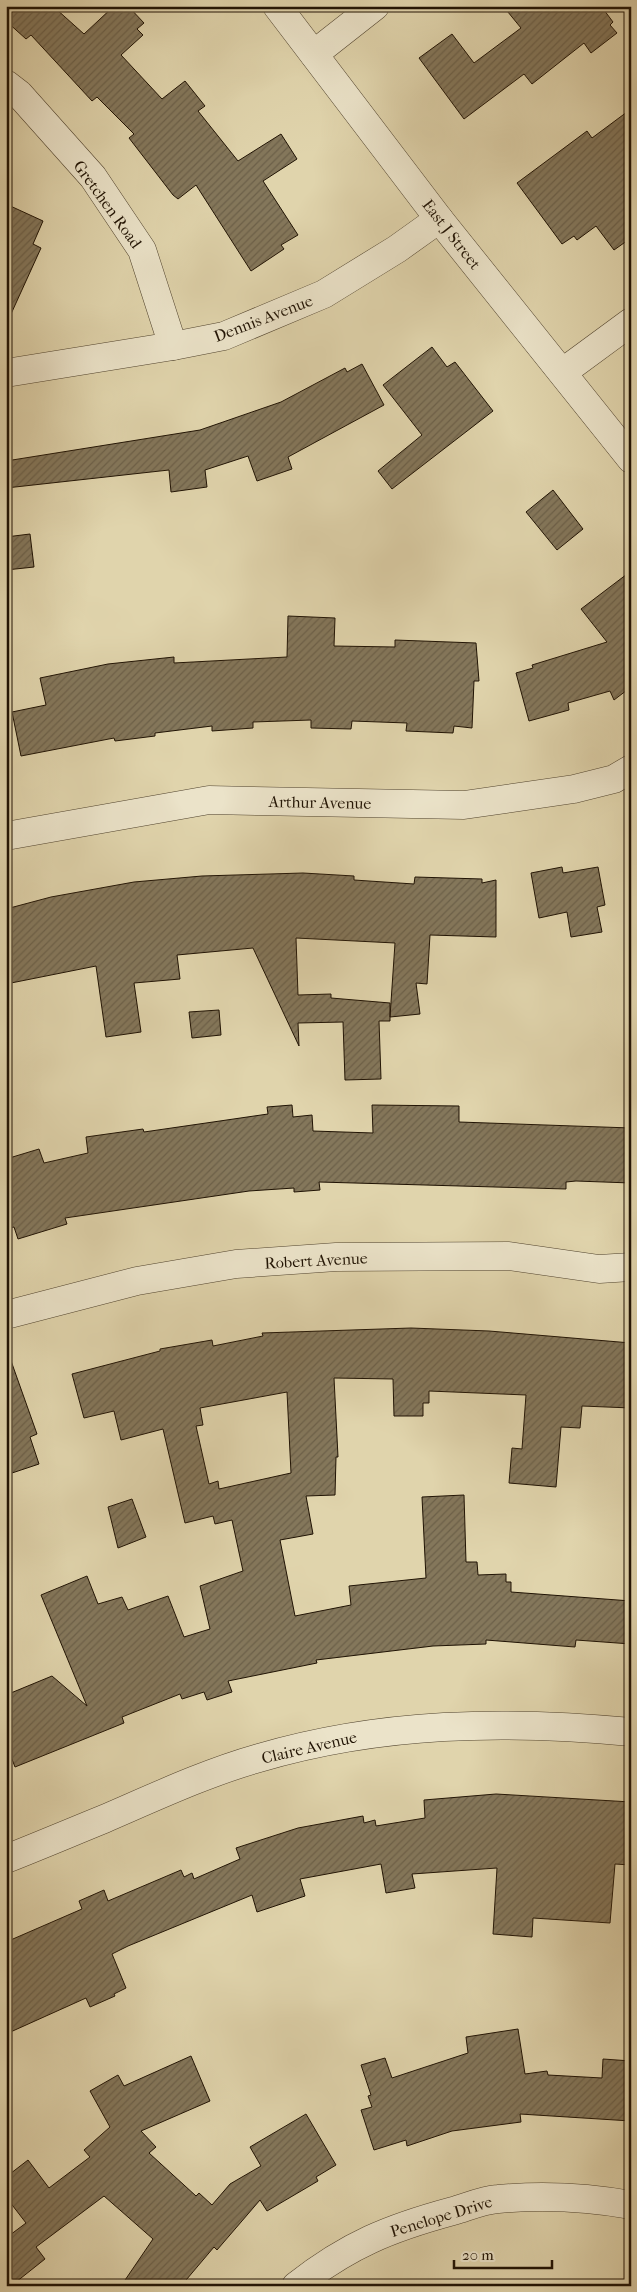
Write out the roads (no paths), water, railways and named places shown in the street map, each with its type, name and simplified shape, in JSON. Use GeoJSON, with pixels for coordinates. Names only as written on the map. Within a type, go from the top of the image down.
{"type":"FeatureCollection","features":[{"type":"Feature","properties":{"kind":"street","name":"East J Street"},"geometry":{"type":"LineString","coordinates":[[277,6],[439,219],[631,459]]}},
{"type":"Feature","properties":{"kind":"street"},"geometry":{"type":"LineString","coordinates":[[314,54],[375,6]]}},
{"type":"Feature","properties":{"kind":"street","name":"Gretchen Road"},"geometry":{"type":"LineString","coordinates":[[6,84],[18,94],[93,177],[142,250],[173,346]]}},
{"type":"Feature","properties":{"kind":"street","name":"Dennis Avenue"},"geometry":{"type":"LineString","coordinates":[[6,373],[224,336],[324,294],[397,249],[439,219]]}},
{"type":"Feature","properties":{"kind":"street"},"geometry":{"type":"LineString","coordinates":[[563,372],[631,322]]}},
{"type":"Feature","properties":{"kind":"street","name":"Arthur Avenue"},"geometry":{"type":"LineString","coordinates":[[6,836],[209,800],[464,805],[574,789],[614,779],[631,769]]}},
{"type":"Feature","properties":{"kind":"street","name":"Robert Avenue"},"geometry":{"type":"LineString","coordinates":[[6,1315],[137,1281],[236,1264],[336,1257],[509,1256],[599,1269],[631,1268]]}},
{"type":"Feature","properties":{"kind":"street","name":"Claire Avenue"},"geometry":{"type":"LineString","coordinates":[[6,1859],[189,1782],[260,1757],[378,1731],[513,1725],[579,1726],[631,1732]]}},
{"type":"Feature","properties":{"kind":"street","name":"Penelope Drive"},"geometry":{"type":"LineString","coordinates":[[296,2286],[358,2244],[411,2222],[496,2199],[562,2197],[604,2200],[631,2205]]}}]}
